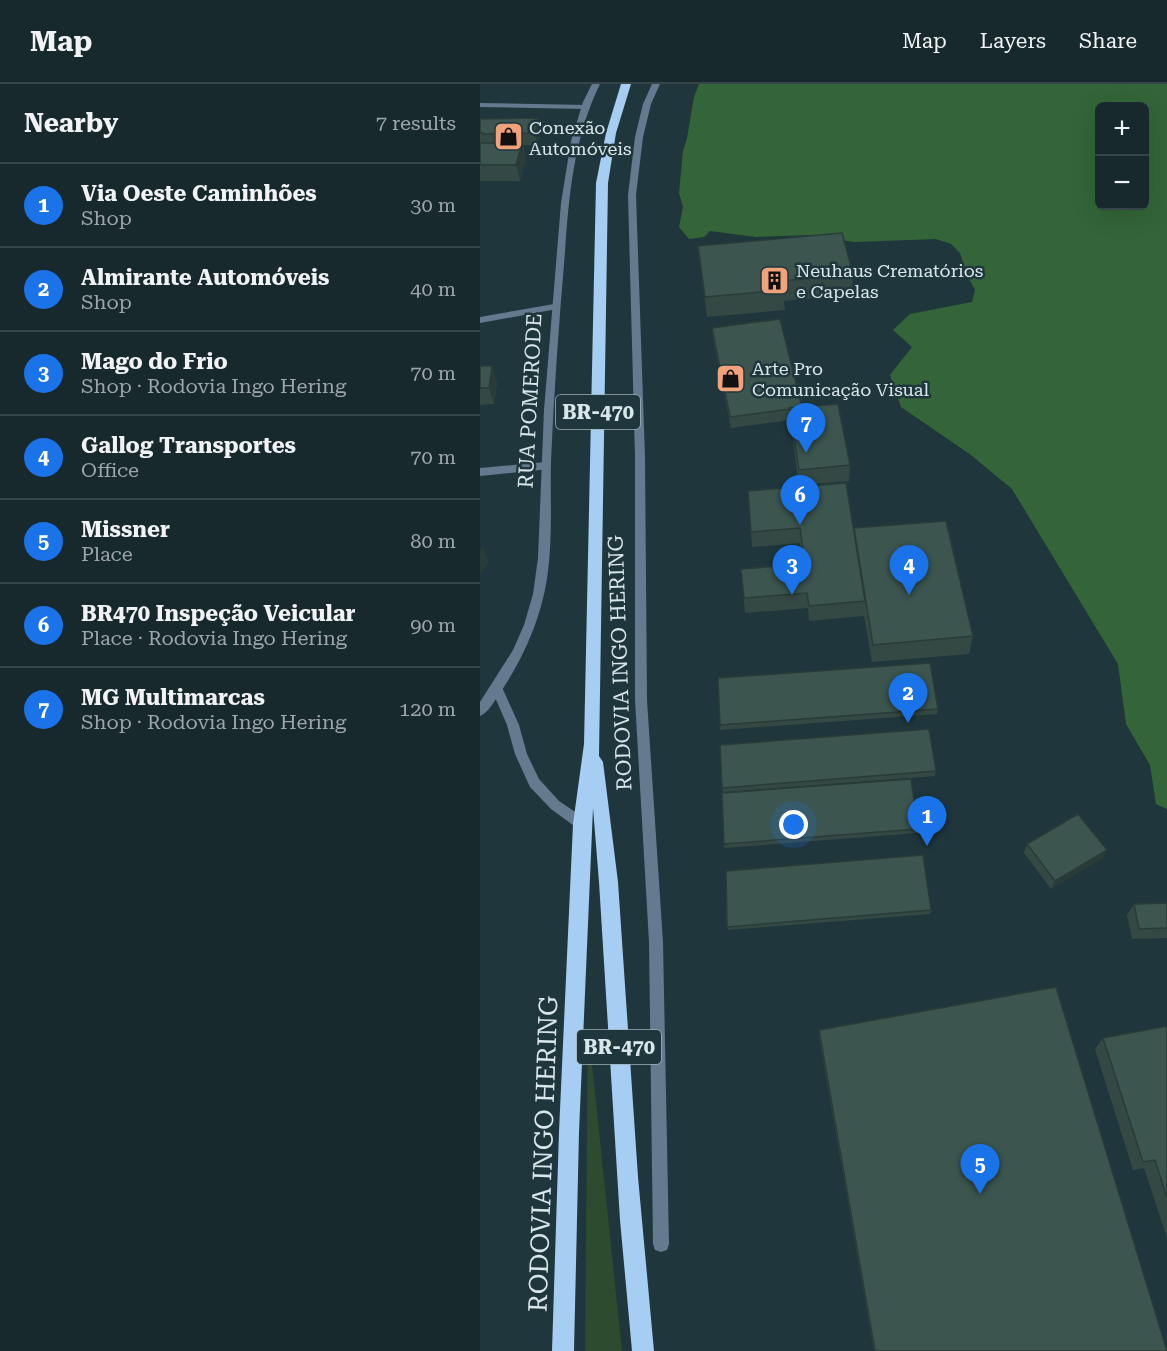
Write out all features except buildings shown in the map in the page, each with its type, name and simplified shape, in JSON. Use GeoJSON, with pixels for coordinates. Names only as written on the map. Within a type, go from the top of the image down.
{"type":"FeatureCollection","features":[{"type":"Feature","properties":{"kind":"highway","name":"RODOVIA INGO HERING"},"geometry":{"type":"LineString","coordinates":[[563,1351],[569,1132],[582,824],[592,744],[602,183],[607,144],[626,84]]}},
{"type":"Feature","properties":{"kind":"highway","name":"RODOVIA INGO HERING"},"geometry":{"type":"LineString","coordinates":[[592,744],[605,821],[621,1089],[643,1351]]}},
{"type":"Feature","properties":{"kind":"street","name":"RUA POMERODE"},"geometry":{"type":"LineString","coordinates":[[480,711],[497,688],[520,649],[535,610],[543,541],[554,307],[567,172],[586,107],[596,84]]}},
{"type":"Feature","properties":{"kind":"street","name":"RODOVIA INGO HERING"},"geometry":{"type":"LineString","coordinates":[[656,84],[647,104],[639,137],[632,195],[640,457],[641,700],[656,942],[661,1244]]}},
{"type":"Feature","properties":{"kind":"street"},"geometry":{"type":"LineString","coordinates":[[480,105],[586,107]]}},
{"type":"Feature","properties":{"kind":"street"},"geometry":{"type":"LineString","coordinates":[[480,320],[554,307]]}},
{"type":"Feature","properties":{"kind":"street"},"geometry":{"type":"LineString","coordinates":[[480,472],[546,466]]}},
{"type":"Feature","properties":{"kind":"street"},"geometry":{"type":"LineString","coordinates":[[497,688],[513,725],[520,754],[534,783],[555,805],[582,824]]}},
{"type":"Feature","properties":{"kind":"green space"},"geometry":{"type":"Polygon","coordinates":[[[699,84],[1167,84],[1167,809],[1156,804],[1150,765],[1126,724],[1118,664],[1012,489],[971,455],[901,407],[890,375],[912,347],[893,330],[910,314],[972,302],[975,290],[960,253],[951,244],[936,239],[854,242],[808,235],[756,237],[710,231],[704,237],[689,239],[679,227],[683,207],[679,193],[683,151],[694,97],[699,84]]]}},
{"type":"Feature","properties":{"kind":"green space"},"geometry":{"type":"Polygon","coordinates":[[[588,1026],[622,1351],[585,1351],[588,1026]]]}},
{"type":"Feature","properties":{"kind":"place","name":"Conexão Automóveis"},"geometry":{"type":"Point","coordinates":[508,137]}},
{"type":"Feature","properties":{"kind":"place","name":"Neuhaus Crematórios e Capelas"},"geometry":{"type":"Point","coordinates":[775,280]}},
{"type":"Feature","properties":{"kind":"place","name":"Arte Pro Comunicação Visual"},"geometry":{"type":"Point","coordinates":[731,378]}},
{"type":"Feature","properties":{"kind":"place","name":"MG Multimarcas"},"geometry":{"type":"Point","coordinates":[806,453]}},
{"type":"Feature","properties":{"kind":"place","name":"BR470 Inspeção Veicular"},"geometry":{"type":"Point","coordinates":[800,525]}},
{"type":"Feature","properties":{"kind":"place","name":"Mago do Frio"},"geometry":{"type":"Point","coordinates":[792,595]}},
{"type":"Feature","properties":{"kind":"place","name":"Gallog Transportes"},"geometry":{"type":"Point","coordinates":[909,595]}},
{"type":"Feature","properties":{"kind":"place","name":"Almirante Automóveis"},"geometry":{"type":"Point","coordinates":[908,723]}},
{"type":"Feature","properties":{"kind":"place","name":"Via Oeste Caminhões"},"geometry":{"type":"Point","coordinates":[927,846]}},
{"type":"Feature","properties":{"kind":"place","name":"Missner"},"geometry":{"type":"Point","coordinates":[980,1194]}}]}
